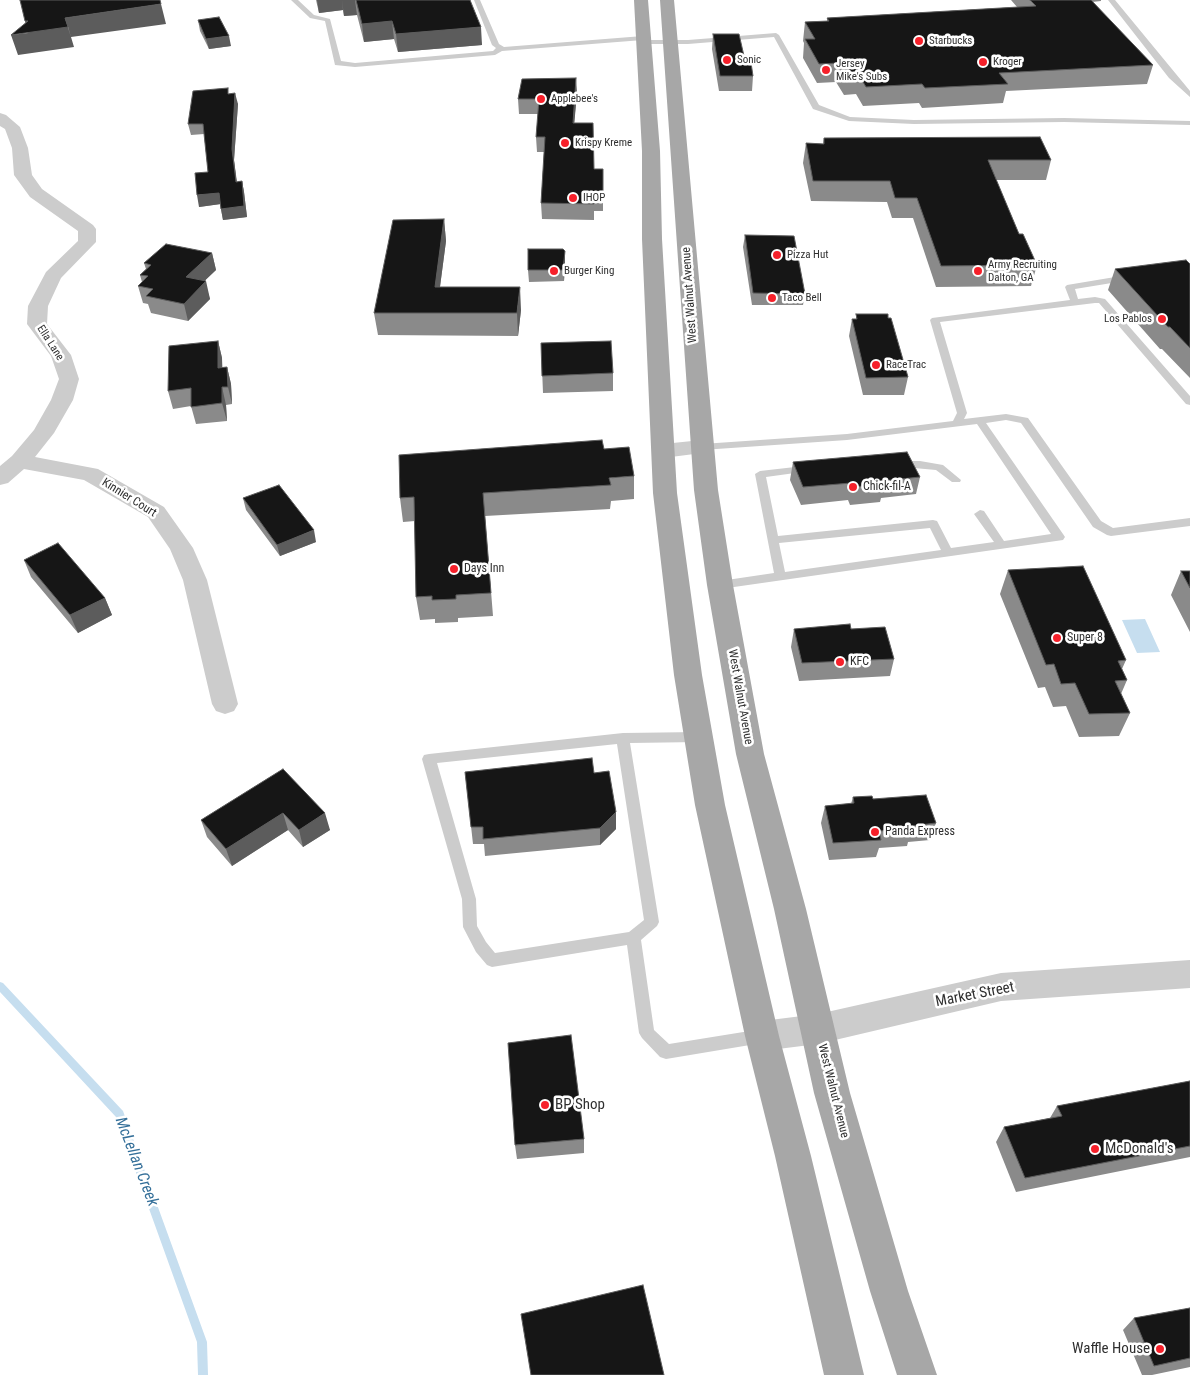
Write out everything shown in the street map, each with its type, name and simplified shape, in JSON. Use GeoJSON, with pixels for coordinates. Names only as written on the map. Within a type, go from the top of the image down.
{"type":"FeatureCollection","features":[{"type":"Feature","properties":{"kind":"main road","name":"West Walnut Avenue"},"geometry":{"type":"LineString","coordinates":[[641,0],[652,41],[720,585],[750,754],[818,1028],[834,1102],[889,1291],[917,1375]]}},
{"type":"Feature","properties":{"kind":"main road","name":"West Walnut Avenue"},"geometry":{"type":"LineString","coordinates":[[667,0],[652,41],[652,239],[665,493],[675,577],[710,805],[762,1036],[793,1156],[844,1375]]}},
{"type":"Feature","properties":{"kind":"street","name":"Ella Lane"},"geometry":{"type":"LineString","coordinates":[[0,118],[12,127],[20,148],[23,175],[36,193],[87,229],[87,242],[53,276],[38,306],[37,324],[61,356],[69,379],[62,400],[43,433],[20,461],[0,478]]}},
{"type":"Feature","properties":{"kind":"street"},"geometry":{"type":"LineString","coordinates":[[663,450],[702,447]]}},
{"type":"Feature","properties":{"kind":"street","name":"Kinnier Court"},"geometry":{"type":"LineString","coordinates":[[20,461],[90,474],[156,512],[181,548],[195,580],[209,644],[226,704]]}},
{"type":"Feature","properties":{"kind":"street","name":"Market Street"},"geometry":{"type":"LineString","coordinates":[[762,1036],[818,1028],[1001,987],[1190,974]]}},
{"type":"Feature","properties":{"kind":"lane"},"geometry":{"type":"LineString","coordinates":[[294,0],[312,17],[328,20],[338,63],[354,66],[495,53],[501,48]]}},
{"type":"Feature","properties":{"kind":"lane"},"geometry":{"type":"LineString","coordinates":[[477,0],[496,45],[501,48],[514,50],[652,41],[776,36],[816,108],[849,119],[914,122],[1064,120],[1190,123]]}},
{"type":"Feature","properties":{"kind":"lane"},"geometry":{"type":"LineString","coordinates":[[1111,0],[1172,76],[1190,95]]}},
{"type":"Feature","properties":{"kind":"lane"},"geometry":{"type":"LineString","coordinates":[[1074,302],[1070,286],[1134,277]]}},
{"type":"Feature","properties":{"kind":"lane"},"geometry":{"type":"LineString","coordinates":[[958,422],[962,413],[935,320],[1095,300],[1102,301],[1190,402]]}},
{"type":"Feature","properties":{"kind":"lane"},"geometry":{"type":"LineString","coordinates":[[702,447],[847,437],[1006,417],[1024,420],[1097,524],[1111,532],[1190,522]]}},
{"type":"Feature","properties":{"kind":"lane"},"geometry":{"type":"LineString","coordinates":[[720,585],[1059,537],[980,420]]}},
{"type":"Feature","properties":{"kind":"lane"},"geometry":{"type":"LineString","coordinates":[[885,464],[920,464],[939,467],[956,480]]}},
{"type":"Feature","properties":{"kind":"lane"},"geometry":{"type":"LineString","coordinates":[[780,576],[760,474],[795,470]]}},
{"type":"Feature","properties":{"kind":"lane"},"geometry":{"type":"LineString","coordinates":[[980,514],[1001,545]]}},
{"type":"Feature","properties":{"kind":"lane"},"geometry":{"type":"LineString","coordinates":[[773,540],[933,524],[948,553]]}},
{"type":"Feature","properties":{"kind":"lane"},"geometry":{"type":"LineString","coordinates":[[624,738],[652,922],[634,938],[492,960],[481,947],[470,927],[469,899],[429,760],[624,738],[699,737]]}},
{"type":"Feature","properties":{"kind":"lane"},"geometry":{"type":"LineString","coordinates":[[634,938],[647,1033],[666,1052],[762,1036]]}},
{"type":"Feature","properties":{"kind":"water"},"geometry":{"type":"Polygon","coordinates":[[[1145,619],[1160,652],[1137,653],[1122,620],[1145,619]]]}},
{"type":"Feature","properties":{"kind":"building"},"geometry":{"type":"Polygon","coordinates":[[[20,0],[160,0],[161,4],[65,18],[68,27],[11,35],[28,21],[25,21],[20,0]]]}},
{"type":"Feature","properties":{"kind":"building"},"geometry":{"type":"Polygon","coordinates":[[[356,0],[470,0],[481,27],[396,34],[392,21],[362,24],[356,0]]]}},
{"type":"Feature","properties":{"kind":"building","name":"Kroger"},"geometry":{"type":"Polygon","coordinates":[[[1030,0],[1091,0],[1153,65],[999,73],[1008,84],[925,88],[922,84],[866,87],[859,75],[846,76],[839,63],[819,64],[805,39],[815,39],[805,22],[829,21],[827,18],[1036,6],[1030,0]]]}},
{"type":"Feature","properties":{"kind":"building"},"geometry":{"type":"Polygon","coordinates":[[[219,17],[229,36],[206,39],[198,20],[219,17]]]}},
{"type":"Feature","properties":{"kind":"building"},"geometry":{"type":"Polygon","coordinates":[[[713,34],[739,34],[744,56],[750,56],[753,76],[720,76],[713,34]]]}},
{"type":"Feature","properties":{"kind":"building"},"geometry":{"type":"Polygon","coordinates":[[[576,78],[573,123],[593,123],[594,169],[603,169],[603,196],[593,196],[594,204],[541,203],[545,137],[536,137],[539,99],[518,99],[522,79],[576,78]]]}},
{"type":"Feature","properties":{"kind":"building"},"geometry":{"type":"Polygon","coordinates":[[[228,88],[228,94],[235,93],[232,149],[236,182],[242,181],[244,206],[221,209],[219,193],[197,195],[195,173],[208,172],[203,124],[188,124],[193,91],[228,88]]]}},
{"type":"Feature","properties":{"kind":"building"},"geometry":{"type":"Polygon","coordinates":[[[1040,137],[1051,160],[988,160],[1019,234],[1023,234],[1037,265],[941,266],[917,198],[895,198],[890,181],[813,181],[806,143],[824,144],[824,138],[1040,137]]]}},
{"type":"Feature","properties":{"kind":"building"},"geometry":{"type":"Polygon","coordinates":[[[444,219],[435,287],[520,287],[517,313],[374,313],[393,220],[444,219]]]}},
{"type":"Feature","properties":{"kind":"building"},"geometry":{"type":"Polygon","coordinates":[[[745,235],[794,236],[805,294],[753,293],[745,235]]]}},
{"type":"Feature","properties":{"kind":"building"},"geometry":{"type":"Polygon","coordinates":[[[166,244],[212,253],[186,277],[206,281],[184,304],[146,296],[153,289],[138,286],[148,276],[140,275],[151,265],[144,263],[166,244]]]}},
{"type":"Feature","properties":{"kind":"building"},"geometry":{"type":"Polygon","coordinates":[[[528,249],[563,249],[565,251],[563,270],[528,270],[528,249]]]}},
{"type":"Feature","properties":{"kind":"building"},"geometry":{"type":"Polygon","coordinates":[[[1186,260],[1190,264],[1190,348],[1115,269],[1186,260]]]}},
{"type":"Feature","properties":{"kind":"building"},"geometry":{"type":"Polygon","coordinates":[[[856,314],[888,314],[888,318],[891,318],[908,377],[866,378],[852,319],[857,319],[856,314]]]}},
{"type":"Feature","properties":{"kind":"building"},"geometry":{"type":"Polygon","coordinates":[[[218,341],[218,368],[227,367],[228,387],[222,387],[222,403],[191,407],[191,388],[168,391],[169,346],[218,341]]]}},
{"type":"Feature","properties":{"kind":"building"},"geometry":{"type":"Polygon","coordinates":[[[611,341],[613,373],[542,376],[541,343],[611,341]]]}},
{"type":"Feature","properties":{"kind":"building","name":"Days Inn"},"geometry":{"type":"Polygon","coordinates":[[[602,440],[604,449],[629,447],[634,476],[609,478],[611,485],[483,493],[491,593],[456,595],[456,599],[432,600],[432,596],[416,597],[414,497],[400,498],[399,455],[602,440]]]}},
{"type":"Feature","properties":{"kind":"building"},"geometry":{"type":"Polygon","coordinates":[[[907,452],[920,477],[882,481],[884,484],[853,487],[851,483],[803,487],[793,462],[907,452]]]}},
{"type":"Feature","properties":{"kind":"building"},"geometry":{"type":"Polygon","coordinates":[[[279,485],[314,530],[277,545],[243,498],[279,485]]]}},
{"type":"Feature","properties":{"kind":"building"},"geometry":{"type":"Polygon","coordinates":[[[58,543],[105,598],[70,615],[24,560],[58,543]]]}},
{"type":"Feature","properties":{"kind":"building","name":"Super 8"},"geometry":{"type":"Polygon","coordinates":[[[1083,566],[1126,660],[1118,661],[1127,680],[1115,681],[1130,713],[1089,714],[1075,683],[1061,684],[1054,664],[1046,665],[1008,570],[1083,566]]]}},
{"type":"Feature","properties":{"kind":"building"},"geometry":{"type":"Polygon","coordinates":[[[1181,571],[1190,571],[1190,588],[1181,571]]]}},
{"type":"Feature","properties":{"kind":"building"},"geometry":{"type":"Polygon","coordinates":[[[850,624],[851,629],[885,627],[894,659],[802,663],[794,629],[850,624]]]}},
{"type":"Feature","properties":{"kind":"building"},"geometry":{"type":"Polygon","coordinates":[[[592,758],[594,773],[609,771],[616,812],[600,828],[483,839],[483,827],[471,827],[465,772],[592,758]]]}},
{"type":"Feature","properties":{"kind":"building"},"geometry":{"type":"Polygon","coordinates":[[[283,769],[325,813],[299,830],[283,813],[226,849],[201,820],[283,769]]]}},
{"type":"Feature","properties":{"kind":"building"},"geometry":{"type":"Polygon","coordinates":[[[926,795],[936,823],[911,826],[912,829],[879,831],[881,840],[833,843],[825,806],[854,803],[853,797],[872,796],[873,799],[926,795]]]}},
{"type":"Feature","properties":{"kind":"building","name":"BP Shop"},"geometry":{"type":"Polygon","coordinates":[[[571,1035],[584,1139],[515,1145],[508,1043],[571,1035]]]}},
{"type":"Feature","properties":{"kind":"building","name":"McDonald's"},"geometry":{"type":"Polygon","coordinates":[[[1190,1081],[1190,1146],[1025,1178],[1004,1127],[1062,1116],[1057,1106],[1190,1081]]]}},
{"type":"Feature","properties":{"kind":"building"},"geometry":{"type":"Polygon","coordinates":[[[643,1285],[664,1375],[531,1375],[521,1314],[643,1285]]]}},
{"type":"Feature","properties":{"kind":"building","name":"Waffle House"},"geometry":{"type":"Polygon","coordinates":[[[1190,1308],[1190,1358],[1154,1366],[1134,1318],[1190,1308]]]}},
{"type":"Feature","properties":{"kind":"waterway","name":"McLellan Creek"},"geometry":{"type":"LineString","coordinates":[[0,986],[120,1114],[202,1342],[203,1375]]}},
{"type":"Feature","properties":{"kind":"place","name":"Starbucks"},"geometry":{"type":"Point","coordinates":[919,41]}},
{"type":"Feature","properties":{"kind":"place","name":"Sonic"},"geometry":{"type":"Point","coordinates":[727,60]}},
{"type":"Feature","properties":{"kind":"place","name":"Kroger"},"geometry":{"type":"Point","coordinates":[983,62]}},
{"type":"Feature","properties":{"kind":"place","name":"Jersey Mike's Subs"},"geometry":{"type":"Point","coordinates":[826,70]}},
{"type":"Feature","properties":{"kind":"place","name":"Applebee's"},"geometry":{"type":"Point","coordinates":[541,99]}},
{"type":"Feature","properties":{"kind":"place","name":"Krispy Kreme"},"geometry":{"type":"Point","coordinates":[565,143]}},
{"type":"Feature","properties":{"kind":"place","name":"IHOP"},"geometry":{"type":"Point","coordinates":[573,198]}},
{"type":"Feature","properties":{"kind":"place","name":"Pizza Hut"},"geometry":{"type":"Point","coordinates":[777,255]}},
{"type":"Feature","properties":{"kind":"place","name":"Burger King"},"geometry":{"type":"Point","coordinates":[554,271]}},
{"type":"Feature","properties":{"kind":"place","name":"Army Recruiting Dalton, GA"},"geometry":{"type":"Point","coordinates":[978,271]}},
{"type":"Feature","properties":{"kind":"place","name":"Taco Bell"},"geometry":{"type":"Point","coordinates":[772,298]}},
{"type":"Feature","properties":{"kind":"place","name":"Los Pablos"},"geometry":{"type":"Point","coordinates":[1162,319]}},
{"type":"Feature","properties":{"kind":"place","name":"RaceTrac"},"geometry":{"type":"Point","coordinates":[876,365]}},
{"type":"Feature","properties":{"kind":"place","name":"Chick-fil-A"},"geometry":{"type":"Point","coordinates":[853,487]}},
{"type":"Feature","properties":{"kind":"place","name":"Days Inn"},"geometry":{"type":"Point","coordinates":[454,569]}},
{"type":"Feature","properties":{"kind":"place","name":"Super 8"},"geometry":{"type":"Point","coordinates":[1057,638]}},
{"type":"Feature","properties":{"kind":"place","name":"KFC"},"geometry":{"type":"Point","coordinates":[840,662]}},
{"type":"Feature","properties":{"kind":"place","name":"Panda Express"},"geometry":{"type":"Point","coordinates":[875,832]}},
{"type":"Feature","properties":{"kind":"place","name":"BP Shop"},"geometry":{"type":"Point","coordinates":[545,1105]}},
{"type":"Feature","properties":{"kind":"place","name":"McDonald's"},"geometry":{"type":"Point","coordinates":[1095,1149]}},
{"type":"Feature","properties":{"kind":"place","name":"Waffle House"},"geometry":{"type":"Point","coordinates":[1160,1349]}}]}
